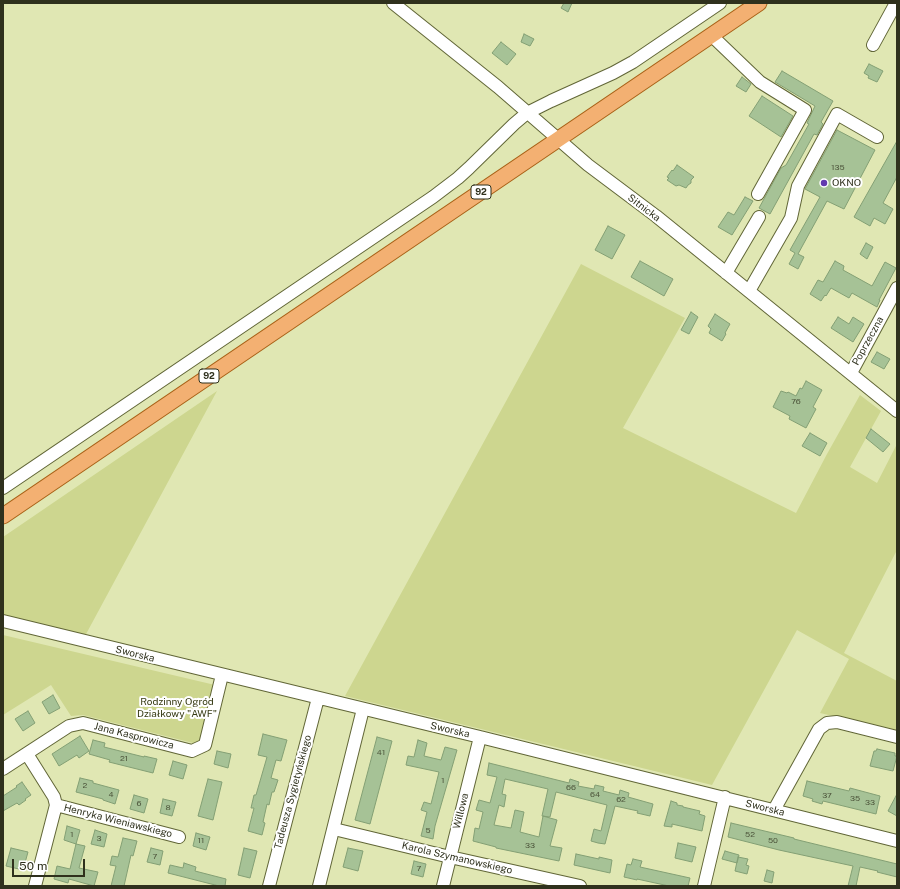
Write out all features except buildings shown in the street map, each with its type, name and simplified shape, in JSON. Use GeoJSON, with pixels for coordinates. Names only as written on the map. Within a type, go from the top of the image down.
{"type":"FeatureCollection","features":[{"type":"Feature","properties":{"kind":"main road","name":"92"},"geometry":{"type":"LineString","coordinates":[[3,516],[759,3]]}},
{"type":"Feature","properties":{"kind":"street","name":"Sitnicka"},"geometry":{"type":"LineString","coordinates":[[393,3],[498,87],[588,165],[650,212],[897,411]]}},
{"type":"Feature","properties":{"kind":"street"},"geometry":{"type":"LineString","coordinates":[[3,488],[437,193],[469,168],[527,113],[620,69],[650,51],[720,3]]}},
{"type":"Feature","properties":{"kind":"street"},"geometry":{"type":"LineString","coordinates":[[873,45],[896,3]]}},
{"type":"Feature","properties":{"kind":"street"},"geometry":{"type":"LineString","coordinates":[[711,35],[760,82],[805,110],[758,194]]}},
{"type":"Feature","properties":{"kind":"street"},"geometry":{"type":"LineString","coordinates":[[749,291],[791,218],[798,186],[836,114],[877,137]]}},
{"type":"Feature","properties":{"kind":"street"},"geometry":{"type":"LineString","coordinates":[[726,273],[759,217]]}},
{"type":"Feature","properties":{"kind":"street","name":"Poprzeczna"},"geometry":{"type":"LineString","coordinates":[[851,373],[897,288]]}},
{"type":"Feature","properties":{"kind":"street","name":"Sworska"},"geometry":{"type":"LineString","coordinates":[[3,622],[480,737],[897,841]]}},
{"type":"Feature","properties":{"kind":"street","name":"Jana Kasprowicza"},"geometry":{"type":"LineString","coordinates":[[3,769],[69,726],[83,723],[192,751],[205,745],[222,675]]}},
{"type":"Feature","properties":{"kind":"street","name":"Tadeusza Sygietyńskiego"},"geometry":{"type":"LineString","coordinates":[[269,886],[318,698]]}},
{"type":"Feature","properties":{"kind":"street"},"geometry":{"type":"LineString","coordinates":[[319,886],[363,709]]}},
{"type":"Feature","properties":{"kind":"street"},"geometry":{"type":"LineString","coordinates":[[774,810],[819,728],[827,723],[837,722],[897,737]]}},
{"type":"Feature","properties":{"kind":"street","name":"Willowa"},"geometry":{"type":"LineString","coordinates":[[443,886],[480,737]]}},
{"type":"Feature","properties":{"kind":"street"},"geometry":{"type":"LineString","coordinates":[[27,754],[54,797],[56,805],[35,886]]}},
{"type":"Feature","properties":{"kind":"street"},"geometry":{"type":"LineString","coordinates":[[704,886],[724,797]]}},
{"type":"Feature","properties":{"kind":"street","name":"Henryka Wieniawskiego"},"geometry":{"type":"LineString","coordinates":[[56,805],[179,837]]}},
{"type":"Feature","properties":{"kind":"street","name":"Karola Szymanowskiego"},"geometry":{"type":"LineString","coordinates":[[334,829],[580,886]]}},
{"type":"Feature","properties":{"kind":"green space"},"geometry":{"type":"Polygon","coordinates":[[[581,264],[685,318],[623,428],[796,513],[860,395],[881,411],[850,467],[877,483],[897,444],[897,550],[844,653],[897,681],[897,731],[820,713],[849,659],[797,630],[712,785],[345,696],[581,264]]]}},
{"type":"Feature","properties":{"kind":"green space"},"geometry":{"type":"Polygon","coordinates":[[[217,391],[85,636],[3,616],[3,537],[217,391]]]}},
{"type":"Feature","properties":{"kind":"green space","name":"Rodzinny Ogród Działkowy \"AWF\""},"geometry":{"type":"Polygon","coordinates":[[[3,635],[215,685],[202,737],[197,742],[193,743],[83,715],[71,716],[51,685],[3,715],[3,635]]]}},
{"type":"Feature","properties":{"kind":"place","name":"OKNO"},"geometry":{"type":"Point","coordinates":[824,183]}}]}
